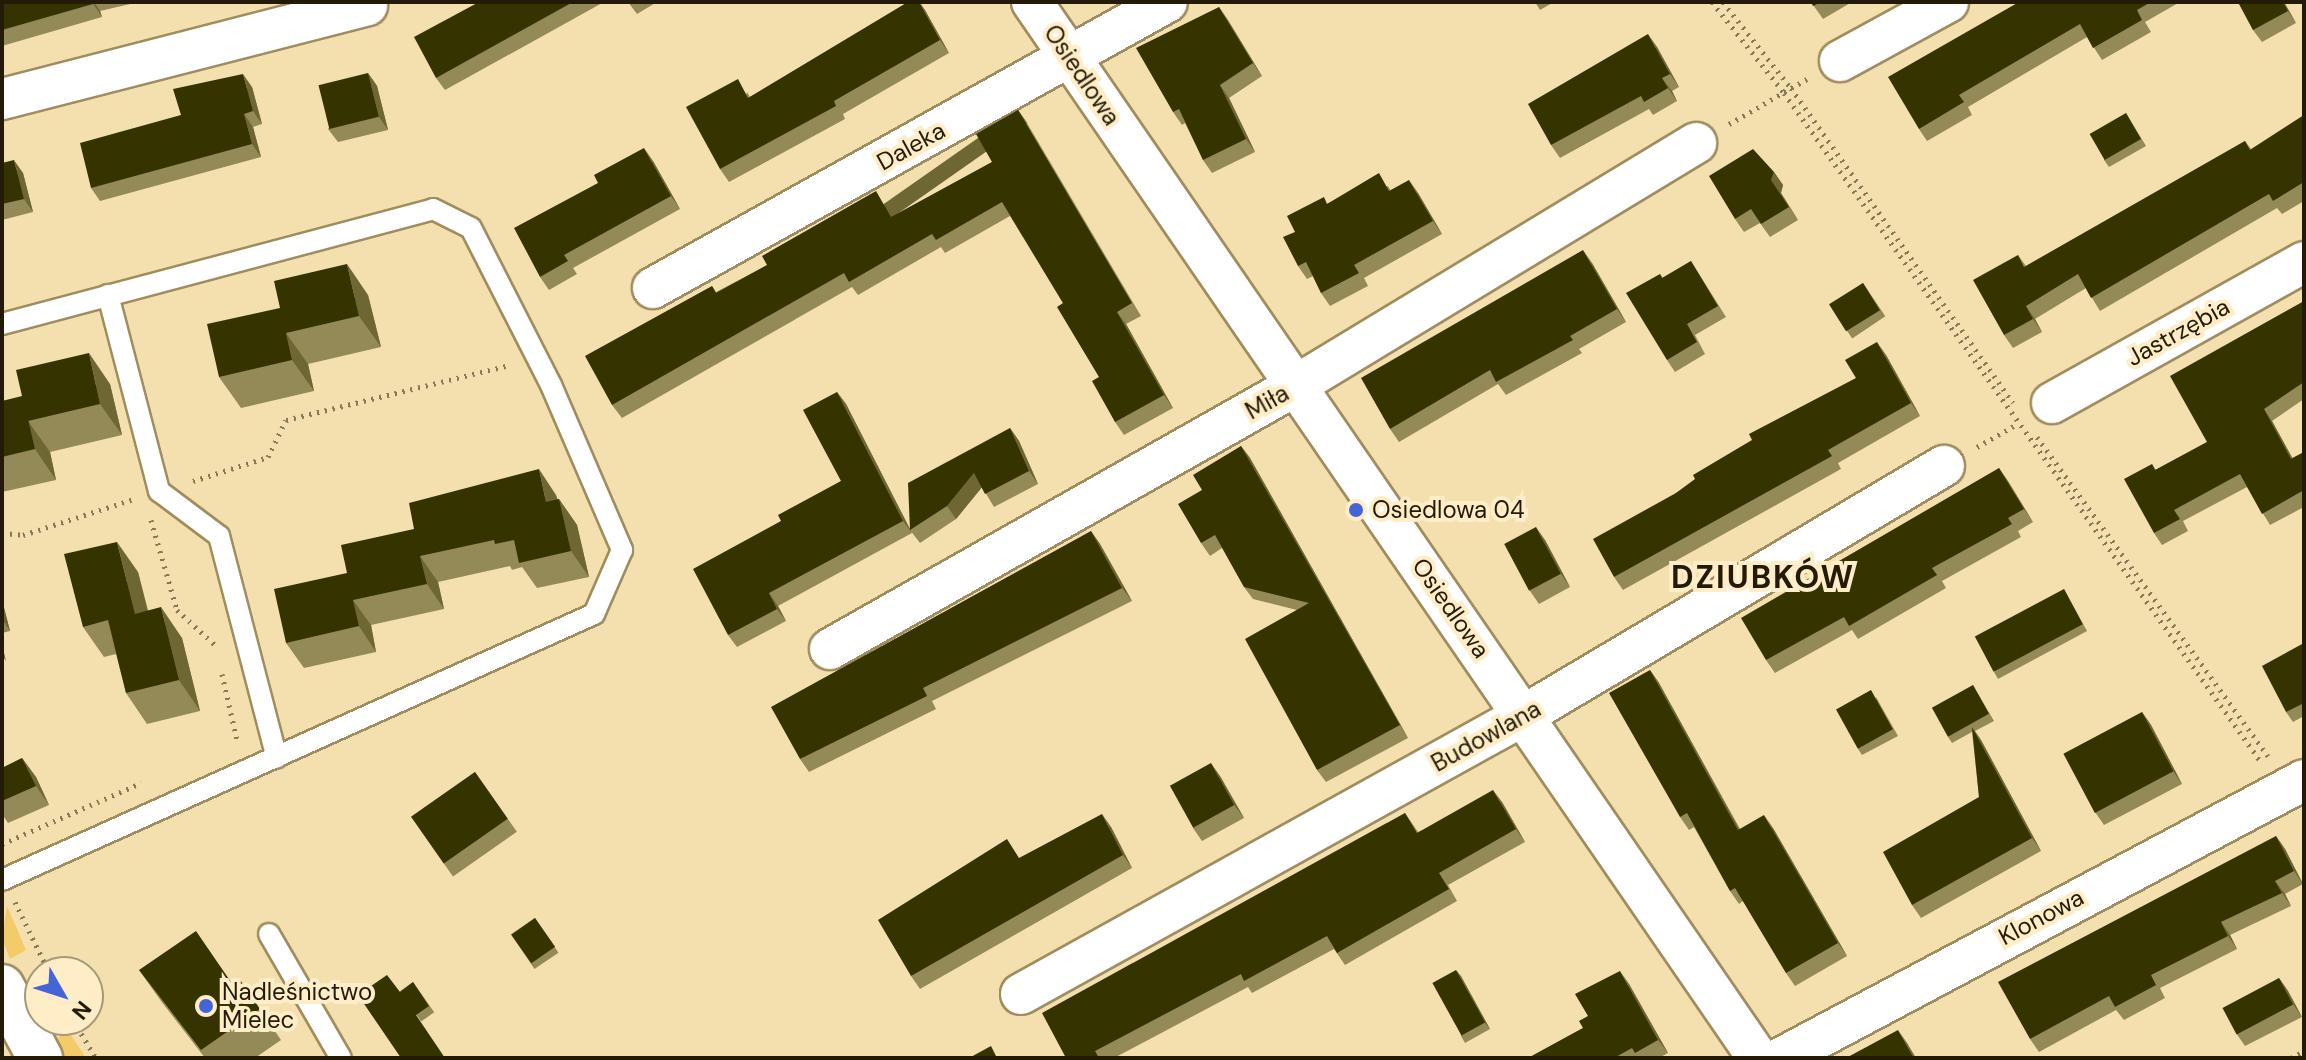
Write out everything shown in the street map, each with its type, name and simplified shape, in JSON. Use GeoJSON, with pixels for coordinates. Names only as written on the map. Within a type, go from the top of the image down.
{"type":"FeatureCollection","features":[{"type":"Feature","properties":{"kind":"street","name":"Osiedlowa"},"geometry":{"type":"LineString","coordinates":[[1032,2],[1295,386],[1526,714],[1758,1058]]}},
{"type":"Feature","properties":{"kind":"street","name":"Daleka"},"geometry":{"type":"LineString","coordinates":[[653,288],[1167,2]]}},
{"type":"Feature","properties":{"kind":"street"},"geometry":{"type":"LineString","coordinates":[[1840,61],[1948,2]]}},
{"type":"Feature","properties":{"kind":"street"},"geometry":{"type":"LineString","coordinates":[[2,99],[367,5]]}},
{"type":"Feature","properties":{"kind":"street","name":"Miła"},"geometry":{"type":"LineString","coordinates":[[830,649],[1295,386],[1696,143]]}},
{"type":"Feature","properties":{"kind":"street","name":"Jastrzębia"},"geometry":{"type":"LineString","coordinates":[[2052,403],[2304,262]]}},
{"type":"Feature","properties":{"kind":"street","name":"Budowlana"},"geometry":{"type":"LineString","coordinates":[[1021,994],[1526,714],[1944,466]]}},
{"type":"Feature","properties":{"kind":"street","name":"Klonowa"},"geometry":{"type":"LineString","coordinates":[[1781,1058],[2293,786]]}},
{"type":"Feature","properties":{"kind":"street"},"geometry":{"type":"LineString","coordinates":[[2,987],[40,1058]]}},
{"type":"Feature","properties":{"kind":"lane"},"geometry":{"type":"LineString","coordinates":[[2,324],[433,209],[471,228],[538,358],[622,550],[611,584],[594,614],[4,879]]}},
{"type":"Feature","properties":{"kind":"lane"},"geometry":{"type":"LineString","coordinates":[[108,295],[152,494],[219,536],[277,758]]}},
{"type":"Feature","properties":{"kind":"lane"},"geometry":{"type":"LineString","coordinates":[[269,934],[341,1058]]}},
{"type":"Feature","properties":{"kind":"path"},"geometry":{"type":"LineString","coordinates":[[1712,2],[1784,93],[2016,424],[2293,786]]}},
{"type":"Feature","properties":{"kind":"path"},"geometry":{"type":"LineString","coordinates":[[1696,143],[1840,61]]}},
{"type":"Feature","properties":{"kind":"path"},"geometry":{"type":"LineString","coordinates":[[2,533],[23,535],[268,457],[286,420],[538,358]]}},
{"type":"Feature","properties":{"kind":"path"},"geometry":{"type":"LineString","coordinates":[[1944,466],[2052,403]]}},
{"type":"Feature","properties":{"kind":"path"},"geometry":{"type":"LineString","coordinates":[[152,494],[177,610],[215,641],[218,656]]}},
{"type":"Feature","properties":{"kind":"path"},"geometry":{"type":"LineString","coordinates":[[221,670],[237,740]]}},
{"type":"Feature","properties":{"kind":"path"},"geometry":{"type":"LineString","coordinates":[[4,879],[41,956]]}},
{"type":"Feature","properties":{"kind":"path"},"geometry":{"type":"LineString","coordinates":[[83,1036],[96,1058]]}},
{"type":"Feature","properties":{"kind":"path"},"geometry":{"type":"LineString","coordinates":[[2291,1058],[2304,1051]]}},
{"type":"Feature","properties":{"kind":"shaded area"},"geometry":{"type":"Polygon","coordinates":[[[7,906],[26,950],[10,959],[2,939],[7,906]]]}},
{"type":"Feature","properties":{"kind":"shaded area"},"geometry":{"type":"Polygon","coordinates":[[[60,1036],[72,1036],[86,1058],[63,1058],[54,1042],[60,1036]]]}},
{"type":"Feature","properties":{"kind":"building"},"geometry":{"type":"Polygon","coordinates":[[[2,2],[92,2],[93,4],[2,30],[2,2]]]}},
{"type":"Feature","properties":{"kind":"building"},"geometry":{"type":"Polygon","coordinates":[[[479,2],[573,2],[436,78],[414,37],[479,2]]]}},
{"type":"Feature","properties":{"kind":"building"},"geometry":{"type":"Polygon","coordinates":[[[908,2],[919,2],[940,40],[834,101],[836,106],[720,169],[686,107],[738,79],[748,98],[908,2]]]}},
{"type":"Feature","properties":{"kind":"building"},"geometry":{"type":"Polygon","coordinates":[[[2019,2],[2151,2],[2137,10],[2142,20],[2093,48],[2080,24],[1959,95],[1964,102],[1919,129],[1888,77],[2019,2]]]}},
{"type":"Feature","properties":{"kind":"building"},"geometry":{"type":"Polygon","coordinates":[[[2238,2],[2283,2],[2288,11],[2253,30],[2238,2]]]}},
{"type":"Feature","properties":{"kind":"building"},"geometry":{"type":"Polygon","coordinates":[[[1219,7],[1253,63],[1220,85],[1246,139],[1203,160],[1179,109],[1173,112],[1136,48],[1219,7]]]}},
{"type":"Feature","properties":{"kind":"building"},"geometry":{"type":"Polygon","coordinates":[[[1648,34],[1670,74],[1662,78],[1668,88],[1644,102],[1641,96],[1551,145],[1528,104],[1648,34]]]}},
{"type":"Feature","properties":{"kind":"building"},"geometry":{"type":"Polygon","coordinates":[[[368,73],[379,117],[329,129],[319,85],[368,73]]]}},
{"type":"Feature","properties":{"kind":"building"},"geometry":{"type":"Polygon","coordinates":[[[243,74],[253,111],[244,114],[252,144],[91,188],[80,143],[181,115],[173,89],[243,74]]]}},
{"type":"Feature","properties":{"kind":"building"},"geometry":{"type":"Polygon","coordinates":[[[1018,110],[1132,303],[1117,312],[1164,395],[1115,422],[1092,381],[1099,377],[1057,307],[1063,303],[1002,202],[936,240],[932,234],[849,282],[844,273],[612,405],[585,356],[712,286],[716,293],[767,265],[762,256],[876,191],[891,217],[992,162],[976,134],[1018,110]]]}},
{"type":"Feature","properties":{"kind":"building"},"geometry":{"type":"Polygon","coordinates":[[[2126,113],[2141,139],[2105,160],[2090,134],[2126,113]]]}},
{"type":"Feature","properties":{"kind":"building"},"geometry":{"type":"Polygon","coordinates":[[[2304,115],[2304,182],[2273,201],[2269,194],[2091,298],[2078,274],[2026,306],[2033,319],[2004,335],[1973,280],[2018,255],[2024,267],[2245,141],[2250,150],[2304,115]]]}},
{"type":"Feature","properties":{"kind":"building"},"geometry":{"type":"Polygon","coordinates":[[[644,148],[671,196],[564,255],[568,261],[540,277],[514,228],[598,183],[594,175],[644,148]]]}},
{"type":"Feature","properties":{"kind":"building"},"geometry":{"type":"Polygon","coordinates":[[[1753,149],[1774,172],[1771,180],[1789,207],[1761,224],[1751,209],[1735,219],[1709,176],[1753,149]]]}},
{"type":"Feature","properties":{"kind":"building"},"geometry":{"type":"Polygon","coordinates":[[[14,160],[24,199],[2,204],[2,163],[14,160]]]}},
{"type":"Feature","properties":{"kind":"building"},"geometry":{"type":"Polygon","coordinates":[[[1379,173],[1389,191],[1409,180],[1433,221],[1354,265],[1359,273],[1321,293],[1306,262],[1298,266],[1283,237],[1295,232],[1287,216],[1324,197],[1327,204],[1379,173]]]}},
{"type":"Feature","properties":{"kind":"building"},"geometry":{"type":"Polygon","coordinates":[[[1583,250],[1617,309],[1570,336],[1573,340],[1496,382],[1490,370],[1390,429],[1361,378],[1583,250]]]}},
{"type":"Feature","properties":{"kind":"building"},"geometry":{"type":"Polygon","coordinates":[[[1691,261],[1718,306],[1687,324],[1697,342],[1667,360],[1626,293],[1660,274],[1662,278],[1691,261]]]}},
{"type":"Feature","properties":{"kind":"building"},"geometry":{"type":"Polygon","coordinates":[[[347,264],[359,316],[286,333],[292,360],[219,377],[207,324],[280,308],[274,281],[347,264]]]}},
{"type":"Feature","properties":{"kind":"building"},"geometry":{"type":"Polygon","coordinates":[[[1863,283],[1880,310],[1846,331],[1829,304],[1863,283]]]}},
{"type":"Feature","properties":{"kind":"building"},"geometry":{"type":"Polygon","coordinates":[[[2304,301],[2304,382],[2264,409],[2291,459],[2304,452],[2304,490],[2262,514],[2240,474],[2174,510],[2180,519],[2154,533],[2124,479],[2152,464],[2155,470],[2207,442],[2170,376],[2304,301]]]}},
{"type":"Feature","properties":{"kind":"building"},"geometry":{"type":"Polygon","coordinates":[[[1877,342],[1911,403],[1828,450],[1832,456],[1614,577],[1593,539],[1676,493],[1695,479],[1693,475],[1752,440],[1749,434],[1856,378],[1845,360],[1877,342]]]}},
{"type":"Feature","properties":{"kind":"building"},"geometry":{"type":"Polygon","coordinates":[[[89,353],[100,404],[28,421],[35,449],[2,457],[2,401],[22,396],[16,370],[89,353]]]}},
{"type":"Feature","properties":{"kind":"building"},"geometry":{"type":"Polygon","coordinates":[[[837,392],[903,521],[769,593],[777,609],[728,635],[693,569],[781,521],[778,515],[841,481],[803,410],[837,392]]]}},
{"type":"Feature","properties":{"kind":"building"},"geometry":{"type":"Polygon","coordinates":[[[1010,428],[1029,471],[985,494],[974,473],[947,506],[910,530],[908,483],[1010,428]]]}},
{"type":"Feature","properties":{"kind":"building"},"geometry":{"type":"Polygon","coordinates":[[[1241,446],[1400,725],[1317,770],[1245,639],[1309,603],[1244,587],[1215,535],[1201,543],[1178,504],[1202,490],[1193,475],[1241,446]]]}},
{"type":"Feature","properties":{"kind":"building"},"geometry":{"type":"Polygon","coordinates":[[[1999,468],[2024,509],[2008,518],[2012,524],[1932,568],[1937,575],[1849,626],[1844,617],[1766,660],[1741,618],[1999,468]]]}},
{"type":"Feature","properties":{"kind":"building"},"geometry":{"type":"Polygon","coordinates":[[[539,469],[546,502],[559,499],[571,551],[519,563],[514,540],[495,544],[494,540],[420,556],[427,584],[353,600],[359,626],[286,643],[274,589],[347,573],[341,545],[414,529],[409,503],[539,469]]]}},
{"type":"Feature","properties":{"kind":"building"},"geometry":{"type":"Polygon","coordinates":[[[1536,527],[1561,574],[1529,591],[1504,544],[1536,527]]]}},
{"type":"Feature","properties":{"kind":"building"},"geometry":{"type":"Polygon","coordinates":[[[1091,531],[1122,588],[923,688],[927,696],[800,759],[771,707],[1091,531]]]}},
{"type":"Feature","properties":{"kind":"building"},"geometry":{"type":"Polygon","coordinates":[[[117,542],[135,614],[161,607],[179,680],[126,693],[108,620],[83,627],[64,554],[117,542]]]}},
{"type":"Feature","properties":{"kind":"building"},"geometry":{"type":"Polygon","coordinates":[[[2064,589],[2083,624],[1994,672],[1975,636],[2064,589]]]}},
{"type":"Feature","properties":{"kind":"building"},"geometry":{"type":"Polygon","coordinates":[[[2304,643],[2304,703],[2286,712],[2262,666],[2304,643]]]}},
{"type":"Feature","properties":{"kind":"building"},"geometry":{"type":"Polygon","coordinates":[[[1650,670],[1738,830],[1764,815],[1838,943],[1786,973],[1735,888],[1730,891],[1687,813],[1680,817],[1609,693],[1650,670]]]}},
{"type":"Feature","properties":{"kind":"building"},"geometry":{"type":"Polygon","coordinates":[[[1973,685],[1989,714],[1948,737],[1932,708],[1973,685]]]}},
{"type":"Feature","properties":{"kind":"building"},"geometry":{"type":"Polygon","coordinates":[[[1871,690],[1893,729],[1858,749],[1836,709],[1871,690]]]}},
{"type":"Feature","properties":{"kind":"building"},"geometry":{"type":"Polygon","coordinates":[[[2142,712],[2173,771],[2095,813],[2063,754],[2142,712]]]}},
{"type":"Feature","properties":{"kind":"building"},"geometry":{"type":"Polygon","coordinates":[[[1972,727],[2032,838],[1912,905],[1883,852],[1979,797],[1972,727]]]}},
{"type":"Feature","properties":{"kind":"building"},"geometry":{"type":"Polygon","coordinates":[[[22,758],[36,786],[2,801],[2,768],[22,758]]]}},
{"type":"Feature","properties":{"kind":"building"},"geometry":{"type":"Polygon","coordinates":[[[1211,763],[1234,805],[1193,828],[1170,786],[1211,763]]]}},
{"type":"Feature","properties":{"kind":"building"},"geometry":{"type":"Polygon","coordinates":[[[475,772],[508,819],[444,863],[411,817],[475,772]]]}},
{"type":"Feature","properties":{"kind":"building"},"geometry":{"type":"Polygon","coordinates":[[[1493,790],[1516,829],[1439,873],[1449,889],[1337,953],[1327,936],[1244,981],[1241,974],[1095,1051],[1099,1058],[1066,1058],[1042,1013],[1405,813],[1417,833],[1493,790]]]}},
{"type":"Feature","properties":{"kind":"building"},"geometry":{"type":"Polygon","coordinates":[[[1102,814],[1123,855],[911,976],[878,920],[1007,839],[1019,858],[1102,814]]]}},
{"type":"Feature","properties":{"kind":"building"},"geometry":{"type":"Polygon","coordinates":[[[2276,836],[2294,871],[2275,881],[2282,893],[2221,922],[2228,936],[2151,975],[2156,985],[2115,1007],[2109,996],[2030,1039],[1998,982],[2276,836]]]}},
{"type":"Feature","properties":{"kind":"building"},"geometry":{"type":"Polygon","coordinates":[[[535,918],[555,947],[531,963],[511,935],[535,918]]]}},
{"type":"Feature","properties":{"kind":"building"},"geometry":{"type":"Polygon","coordinates":[[[196,931],[233,985],[240,980],[260,1009],[201,1050],[139,970],[196,931]]]}},
{"type":"Feature","properties":{"kind":"building"},"geometry":{"type":"Polygon","coordinates":[[[1456,970],[1485,1022],[1461,1036],[1432,983],[1456,970]]]}},
{"type":"Feature","properties":{"kind":"building"},"geometry":{"type":"Polygon","coordinates":[[[1620,971],[1658,1040],[1635,1053],[1632,1048],[1614,1058],[1528,1058],[1583,1028],[1579,1021],[1588,1016],[1575,994],[1620,971]]]}},
{"type":"Feature","properties":{"kind":"building"},"geometry":{"type":"Polygon","coordinates":[[[387,975],[400,992],[413,982],[429,1006],[416,1015],[445,1058],[401,1058],[358,995],[387,975]]]}},
{"type":"Feature","properties":{"kind":"building"},"geometry":{"type":"Polygon","coordinates":[[[2279,978],[2293,1004],[2237,1035],[2222,1008],[2279,978]]]}},
{"type":"Feature","properties":{"kind":"building"},"geometry":{"type":"Polygon","coordinates":[[[1898,1030],[1914,1058],[1846,1058],[1898,1030]]]}},
{"type":"Feature","properties":{"kind":"building"},"geometry":{"type":"Polygon","coordinates":[[[991,1046],[997,1058],[969,1058],[991,1046]]]}},
{"type":"Feature","properties":{"kind":"place","name":"Osiedlowa 04"},"geometry":{"type":"Point","coordinates":[1356,510]}},
{"type":"Feature","properties":{"kind":"place","name":"Nadleśnictwo Mielec"},"geometry":{"type":"Point","coordinates":[206,1006]}},
{"type":"Feature","properties":{"kind":"district","name":"DZIUBKÓW"},"geometry":{"type":"Point","coordinates":[1763,577]}}]}
